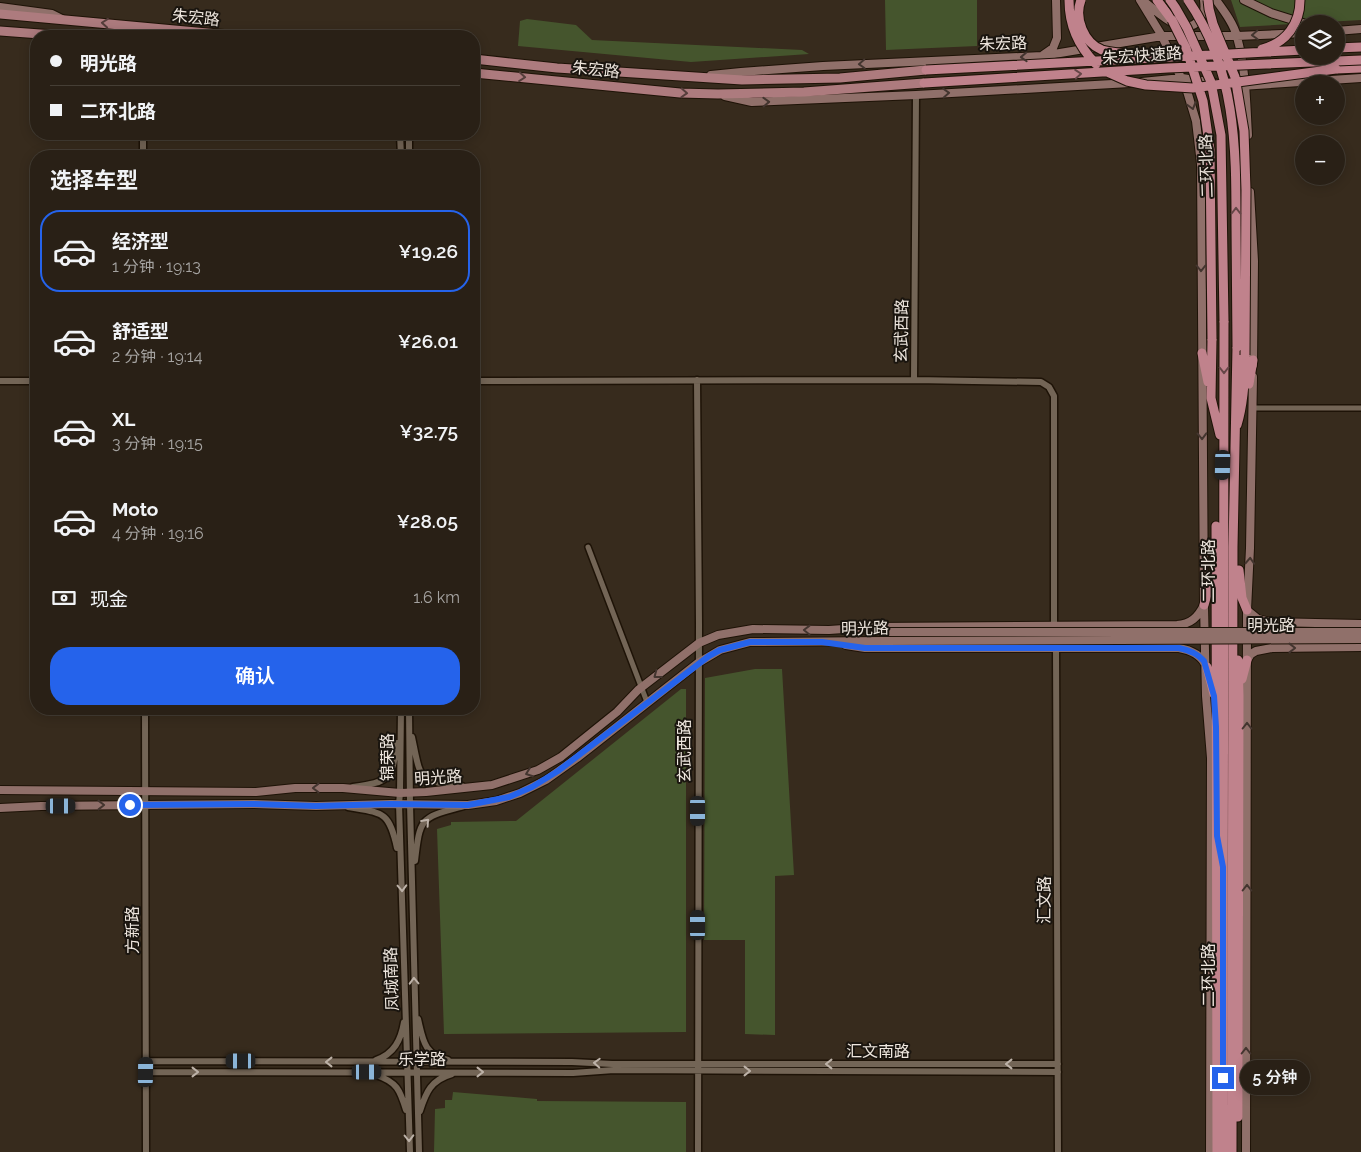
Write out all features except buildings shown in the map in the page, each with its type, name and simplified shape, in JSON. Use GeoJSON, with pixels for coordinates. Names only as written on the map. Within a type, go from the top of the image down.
{"type":"FeatureCollection","features":[{"type":"Feature","properties":{"kind":"highway"},"geometry":{"type":"LineString","coordinates":[[1070,0],[1074,31],[1083,48],[1096,64],[1127,81],[1163,87],[1193,88],[1264,78],[1361,68]]}},
{"type":"Feature","properties":{"kind":"highway"},"geometry":{"type":"LineString","coordinates":[[1081,0],[1080,22],[1083,31],[1092,44],[1106,51],[1148,58]]}},
{"type":"Feature","properties":{"kind":"highway"},"geometry":{"type":"LineString","coordinates":[[1157,0],[1172,20],[1186,48],[1203,101],[1210,150],[1211,398]]}},
{"type":"Feature","properties":{"kind":"highway","name":"二环北路"},"geometry":{"type":"LineString","coordinates":[[1170,0],[1187,28],[1211,82],[1221,135],[1224,321],[1222,482],[1228,867],[1232,942],[1232,1152]]}},
{"type":"Feature","properties":{"kind":"highway","name":"二环北路"},"geometry":{"type":"LineString","coordinates":[[1188,0],[1202,23],[1224,80],[1233,120],[1236,160],[1236,347],[1228,867],[1223,985],[1223,1152]]}},
{"type":"Feature","properties":{"kind":"highway"},"geometry":{"type":"LineString","coordinates":[[1208,0],[1213,24],[1236,77],[1244,131],[1249,357],[1242,411],[1234,437]]}},
{"type":"Feature","properties":{"kind":"highway"},"geometry":{"type":"LineString","coordinates":[[1242,53],[1274,45],[1287,36],[1296,22],[1300,0]]}},
{"type":"Feature","properties":{"kind":"highway"},"geometry":{"type":"LineString","coordinates":[[1345,48],[1361,47]]}},
{"type":"Feature","properties":{"kind":"highway","name":"朱宏快速路"},"geometry":{"type":"LineString","coordinates":[[926,70],[1049,65],[1295,50]]}},
{"type":"Feature","properties":{"kind":"highway","name":"朱宏快速路"},"geometry":{"type":"LineString","coordinates":[[924,83],[1168,68],[1361,60]]}},
{"type":"Feature","properties":{"kind":"highway"},"geometry":{"type":"LineString","coordinates":[[1202,353],[1223,448]]}},
{"type":"Feature","properties":{"kind":"highway"},"geometry":{"type":"LineString","coordinates":[[1234,455],[1239,485],[1238,1152]]}},
{"type":"Feature","properties":{"kind":"highway"},"geometry":{"type":"LineString","coordinates":[[1204,605],[1211,584],[1222,482]]}},
{"type":"Feature","properties":{"kind":"highway"},"geometry":{"type":"LineString","coordinates":[[1216,526],[1217,1152]]}},
{"type":"Feature","properties":{"kind":"highway"},"geometry":{"type":"LineString","coordinates":[[1239,570],[1242,598],[1247,610]]}},
{"type":"Feature","properties":{"kind":"highway"},"geometry":{"type":"LineString","coordinates":[[1240,696],[1243,671],[1247,660]]}},
{"type":"Feature","properties":{"kind":"highway"},"geometry":{"type":"LineString","coordinates":[[1207,667],[1214,696],[1216,727]]}},
{"type":"Feature","properties":{"kind":"highway"},"geometry":{"type":"LineString","coordinates":[[1217,836],[1238,895]]}},
{"type":"Feature","properties":{"kind":"highway"},"geometry":{"type":"LineString","coordinates":[[1232,942],[1238,916]]}},
{"type":"Feature","properties":{"kind":"highway"},"geometry":{"type":"LineString","coordinates":[[1216,1024],[1223,985]]}},
{"type":"Feature","properties":{"kind":"main road"},"geometry":{"type":"LineString","coordinates":[[1042,56],[1053,48],[1057,38],[1056,0]]}},
{"type":"Feature","properties":{"kind":"main road"},"geometry":{"type":"LineString","coordinates":[[1141,0],[1169,21],[1183,26],[1198,23],[1205,9],[1204,0]]}},
{"type":"Feature","properties":{"kind":"main road"},"geometry":{"type":"LineString","coordinates":[[1141,0],[1162,36],[1192,104],[1201,164],[1204,605],[1207,704],[1211,758],[1210,1152]]}},
{"type":"Feature","properties":{"kind":"main road"},"geometry":{"type":"LineString","coordinates":[[1216,0],[1237,36],[1245,87],[1254,261],[1249,357],[1252,408],[1247,610],[1246,1152]]}},
{"type":"Feature","properties":{"kind":"main road"},"geometry":{"type":"LineString","coordinates":[[1244,0],[1271,13],[1295,21]]}},
{"type":"Feature","properties":{"kind":"main road"},"geometry":{"type":"LineString","coordinates":[[0,7],[52,14],[64,20]]}},
{"type":"Feature","properties":{"kind":"main road","name":"朱宏路"},"geometry":{"type":"LineString","coordinates":[[0,14],[64,20],[130,30]]}},
{"type":"Feature","properties":{"kind":"main road"},"geometry":{"type":"LineString","coordinates":[[1345,30],[1361,29]]}},
{"type":"Feature","properties":{"kind":"main road"},"geometry":{"type":"LineString","coordinates":[[0,31],[30,33]]}},
{"type":"Feature","properties":{"kind":"main road","name":"朱宏路"},"geometry":{"type":"LineString","coordinates":[[702,76],[823,66],[1042,56],[1162,36],[1237,36],[1295,33]]}},
{"type":"Feature","properties":{"kind":"main road","name":"朱宏路"},"geometry":{"type":"LineString","coordinates":[[480,60],[557,68],[742,80],[840,78],[926,70]]}},
{"type":"Feature","properties":{"kind":"main road","name":"朱宏路"},"geometry":{"type":"LineString","coordinates":[[480,74],[680,93],[718,94],[804,92],[924,83]]}},
{"type":"Feature","properties":{"kind":"main road"},"geometry":{"type":"LineString","coordinates":[[718,94],[752,102],[1118,84],[1182,78],[1245,87],[1361,78]]}},
{"type":"Feature","properties":{"kind":"main road","name":"明光路"},"geometry":{"type":"LineString","coordinates":[[829,630],[873,627],[1185,625],[1196,618],[1204,605]]}},
{"type":"Feature","properties":{"kind":"main road"},"geometry":{"type":"LineString","coordinates":[[1247,610],[1258,619],[1270,622],[1361,624]]}},
{"type":"Feature","properties":{"kind":"main road","name":"明光路"},"geometry":{"type":"LineString","coordinates":[[0,790],[256,792],[295,788],[343,788],[410,793],[492,785],[527,774],[550,764],[617,712],[641,687],[699,643],[718,635],[753,629],[884,632],[1361,632]]}},
{"type":"Feature","properties":{"kind":"main road","name":"明光路"},"geometry":{"type":"LineString","coordinates":[[0,808],[253,804],[340,806],[399,804],[468,805],[509,797],[539,784],[578,758],[698,663],[720,650],[750,642],[1361,639]]}},
{"type":"Feature","properties":{"kind":"main road"},"geometry":{"type":"LineString","coordinates":[[822,642],[865,648],[1179,648],[1186,649],[1200,657],[1207,667]]}},
{"type":"Feature","properties":{"kind":"main road"},"geometry":{"type":"LineString","coordinates":[[1247,660],[1256,651],[1272,648],[1361,647]]}},
{"type":"Feature","properties":{"kind":"street","name":"玄武西路"},"geometry":{"type":"LineString","coordinates":[[480,381],[914,380],[916,95]]}},
{"type":"Feature","properties":{"kind":"street","name":"玄武西路"},"geometry":{"type":"LineString","coordinates":[[697,380],[699,643],[698,1152]]}},
{"type":"Feature","properties":{"kind":"street"},"geometry":{"type":"LineString","coordinates":[[914,380],[1041,382],[1049,387],[1054,396],[1054,626]]}},
{"type":"Feature","properties":{"kind":"street"},"geometry":{"type":"LineString","coordinates":[[0,381],[30,381]]}},
{"type":"Feature","properties":{"kind":"street"},"geometry":{"type":"LineString","coordinates":[[1252,408],[1361,408]]}},
{"type":"Feature","properties":{"kind":"street"},"geometry":{"type":"LineString","coordinates":[[588,548],[647,702]]}},
{"type":"Feature","properties":{"kind":"street","name":"汇文路"},"geometry":{"type":"LineString","coordinates":[[1056,648],[1058,1152]]}},
{"type":"Feature","properties":{"kind":"street","name":"方新路"},"geometry":{"type":"LineString","coordinates":[[145,715],[146,1152]]}},
{"type":"Feature","properties":{"kind":"street","name":"锦荣路"},"geometry":{"type":"LineString","coordinates":[[409,715],[410,804]]}},
{"type":"Feature","properties":{"kind":"street"},"geometry":{"type":"LineString","coordinates":[[343,788],[377,784],[388,775],[394,761],[401,717]]}},
{"type":"Feature","properties":{"kind":"street","name":"锦荣路"},"geometry":{"type":"LineString","coordinates":[[399,804],[401,717]]}},
{"type":"Feature","properties":{"kind":"street"},"geometry":{"type":"LineString","coordinates":[[409,721],[418,768],[423,776],[433,783],[476,787]]}},
{"type":"Feature","properties":{"kind":"street","name":"凤城南路"},"geometry":{"type":"LineString","coordinates":[[399,804],[410,1152]]}},
{"type":"Feature","properties":{"kind":"street","name":"凤城南路"},"geometry":{"type":"LineString","coordinates":[[410,804],[419,1152]]}},
{"type":"Feature","properties":{"kind":"street"},"geometry":{"type":"LineString","coordinates":[[412,885],[417,839],[424,822],[434,814],[468,805]]}},
{"type":"Feature","properties":{"kind":"street"},"geometry":{"type":"LineString","coordinates":[[340,806],[378,813],[386,818],[393,830],[401,862]]}},
{"type":"Feature","properties":{"kind":"street"},"geometry":{"type":"LineString","coordinates":[[368,1062],[382,1058],[394,1049],[400,1038],[406,1009]]}},
{"type":"Feature","properties":{"kind":"street"},"geometry":{"type":"LineString","coordinates":[[415,1009],[427,1049],[443,1059],[459,1062]]}},
{"type":"Feature","properties":{"kind":"street","name":"乐学路"},"geometry":{"type":"LineString","coordinates":[[146,1061],[459,1062],[698,1067]]}},
{"type":"Feature","properties":{"kind":"street","name":"汇文南路"},"geometry":{"type":"LineString","coordinates":[[698,1067],[1058,1064]]}},
{"type":"Feature","properties":{"kind":"street","name":"汇文南路"},"geometry":{"type":"LineString","coordinates":[[698,1067],[1058,1072]]}},
{"type":"Feature","properties":{"kind":"street","name":"乐学路"},"geometry":{"type":"LineString","coordinates":[[146,1072],[573,1073],[698,1067]]}},
{"type":"Feature","properties":{"kind":"street"},"geometry":{"type":"LineString","coordinates":[[367,1072],[390,1080],[398,1088],[409,1120]]}},
{"type":"Feature","properties":{"kind":"street"},"geometry":{"type":"LineString","coordinates":[[418,1120],[425,1095],[433,1083],[444,1076],[459,1072]]}},
{"type":"Feature","properties":{"kind":"green space"},"geometry":{"type":"Polygon","coordinates":[[[885,0],[977,0],[977,46],[886,50],[885,0]]]}},
{"type":"Feature","properties":{"kind":"green space"},"geometry":{"type":"Polygon","coordinates":[[[1231,0],[1361,0],[1361,20],[1345,21],[1345,15],[1295,15],[1295,24],[1240,27],[1231,0]]]}},
{"type":"Feature","properties":{"kind":"green space"},"geometry":{"type":"Polygon","coordinates":[[[527,19],[576,25],[592,40],[802,50],[809,54],[691,62],[518,46],[520,21],[527,19]]]}},
{"type":"Feature","properties":{"kind":"green space"},"geometry":{"type":"Polygon","coordinates":[[[755,669],[782,669],[794,875],[775,876],[775,1035],[745,1034],[745,940],[704,940],[705,678],[755,669]]]}},
{"type":"Feature","properties":{"kind":"green space"},"geometry":{"type":"Polygon","coordinates":[[[681,689],[686,689],[686,1032],[444,1034],[437,829],[451,825],[451,822],[516,821],[681,689]]]}},
{"type":"Feature","properties":{"kind":"green space"},"geometry":{"type":"Polygon","coordinates":[[[453,1092],[537,1099],[537,1101],[686,1102],[686,1152],[434,1152],[435,1109],[445,1108],[445,1100],[452,1100],[453,1092]]]}},
{"type":"Feature","properties":{"kind":"route"},"geometry":{"type":"LineString","coordinates":[[130,805],[468,805],[496,801],[546,780],[578,758],[647,702],[709,656],[720,650],[750,642],[822,642],[865,648],[1110,647],[1186,649],[1204,661],[1214,696],[1217,836],[1223,867],[1223,1078]]}}]}
